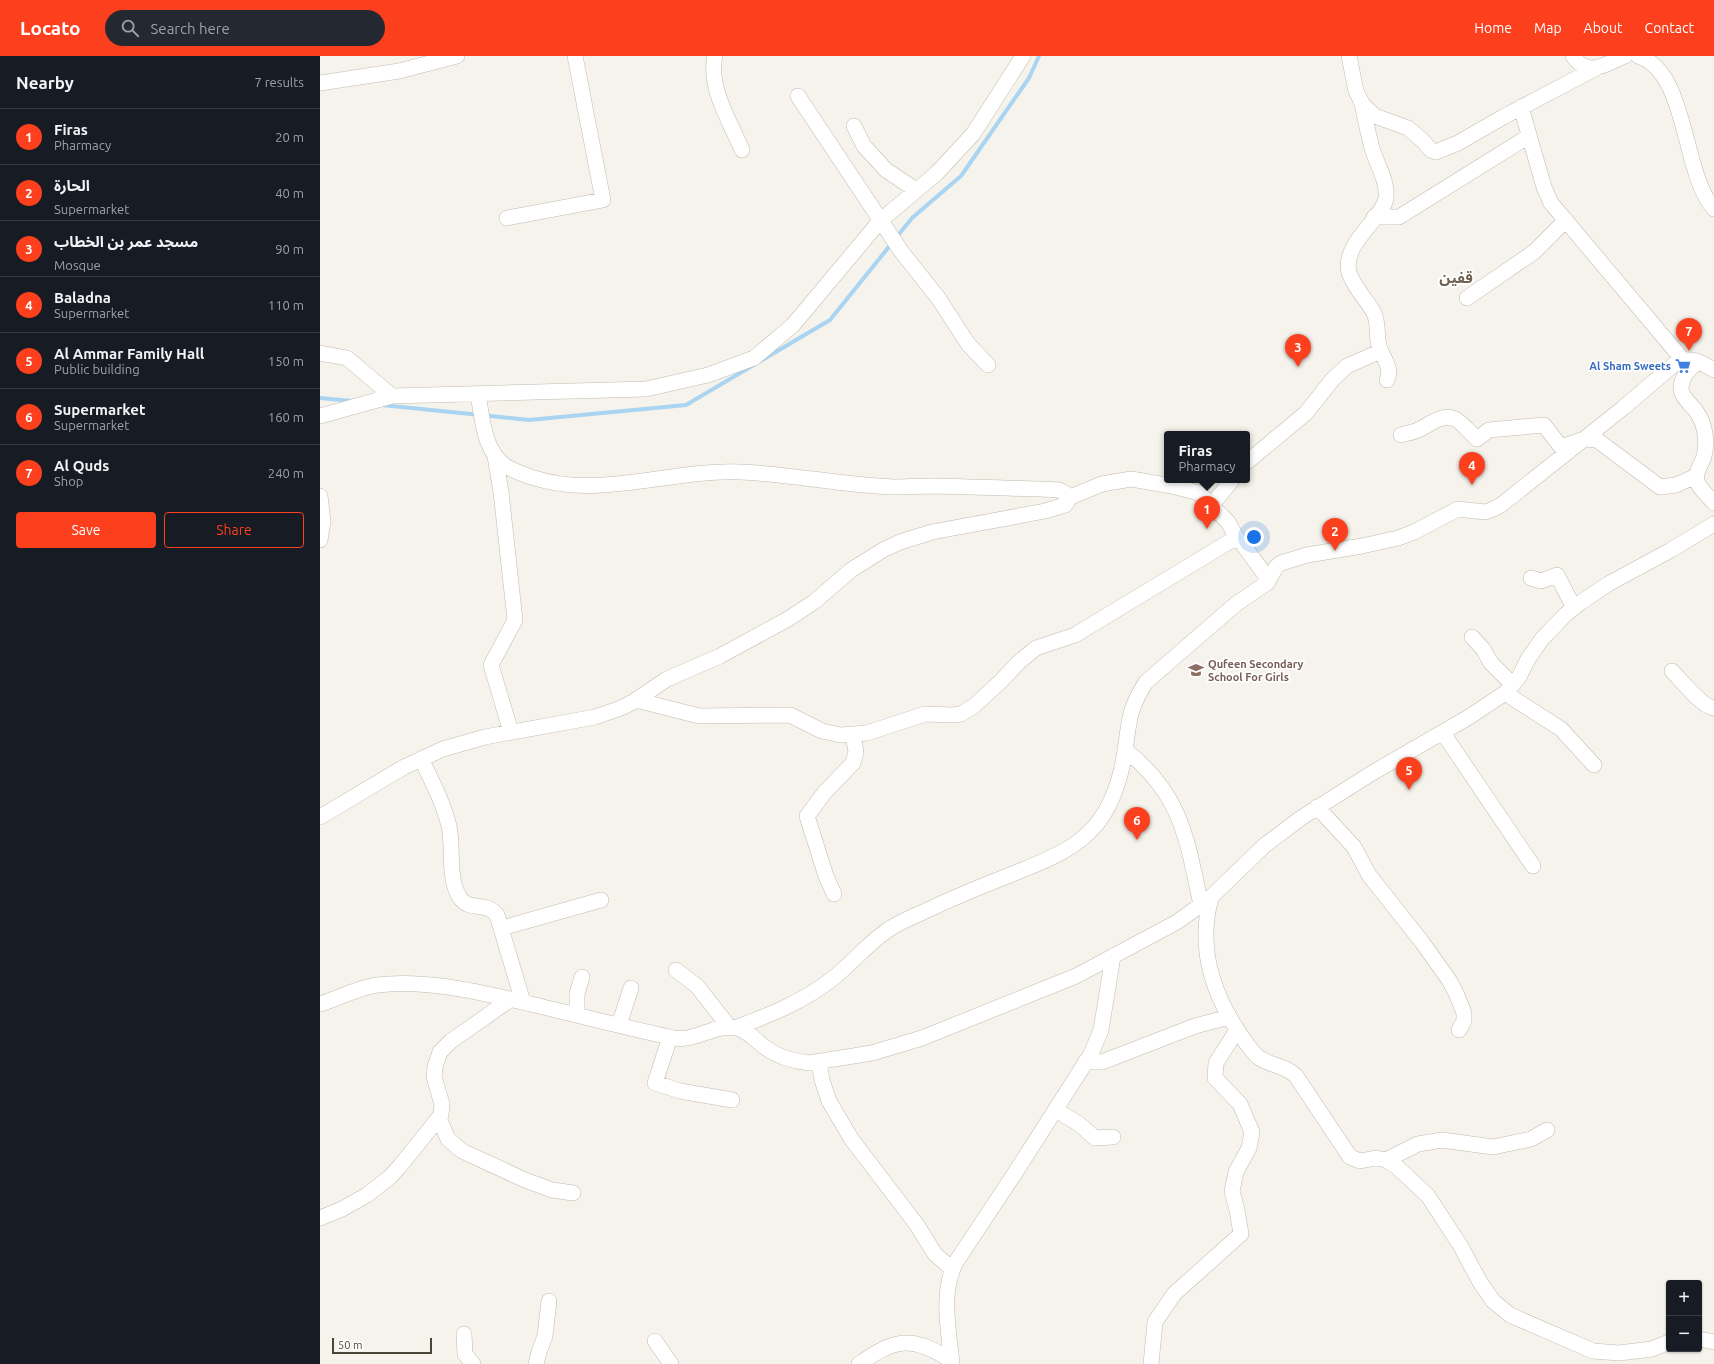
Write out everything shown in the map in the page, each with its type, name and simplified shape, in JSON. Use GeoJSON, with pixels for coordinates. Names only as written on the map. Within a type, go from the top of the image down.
{"type":"FeatureCollection","features":[{"type":"Feature","properties":{"kind":"street"},"geometry":{"type":"LineString","coordinates":[[320,83],[399,71],[457,56]]}},
{"type":"Feature","properties":{"kind":"street"},"geometry":{"type":"LineString","coordinates":[[507,218],[603,200],[575,56]]}},
{"type":"Feature","properties":{"kind":"street"},"geometry":{"type":"LineString","coordinates":[[715,56],[713,67],[715,88],[742,150]]}},
{"type":"Feature","properties":{"kind":"street"},"geometry":{"type":"LineString","coordinates":[[320,416],[392,396],[478,395],[646,389],[708,375],[754,358],[793,325],[880,221],[937,173],[973,134],[1023,56]]}},
{"type":"Feature","properties":{"kind":"street"},"geometry":{"type":"LineString","coordinates":[[1349,56],[1356,91],[1362,104],[1372,148],[1386,191],[1384,204],[1362,233],[1354,247],[1348,267],[1350,277],[1375,314],[1381,352],[1388,367],[1389,373],[1387,380]]}},
{"type":"Feature","properties":{"kind":"street"},"geometry":{"type":"LineString","coordinates":[[1573,56],[1582,65],[1589,68],[1598,68]]}},
{"type":"Feature","properties":{"kind":"street"},"geometry":{"type":"LineString","coordinates":[[1362,104],[1375,116],[1408,128],[1431,150],[1436,152],[1458,143],[1521,108],[1624,56]]}},
{"type":"Feature","properties":{"kind":"street"},"geometry":{"type":"LineString","coordinates":[[1638,56],[1646,59],[1657,69],[1669,86],[1688,139],[1698,181],[1708,201],[1714,209]]}},
{"type":"Feature","properties":{"kind":"street"},"geometry":{"type":"LineString","coordinates":[[798,96],[901,251],[939,298],[968,344],[988,365]]}},
{"type":"Feature","properties":{"kind":"street"},"geometry":{"type":"LineString","coordinates":[[1521,108],[1547,195],[1557,212],[1566,220],[1683,360]]}},
{"type":"Feature","properties":{"kind":"street"},"geometry":{"type":"LineString","coordinates":[[854,126],[864,146],[886,170],[916,190]]}},
{"type":"Feature","properties":{"kind":"street"},"geometry":{"type":"LineString","coordinates":[[1374,217],[1399,217],[1529,136]]}},
{"type":"Feature","properties":{"kind":"street"},"geometry":{"type":"LineString","coordinates":[[1467,298],[1534,252],[1566,220]]}},
{"type":"Feature","properties":{"kind":"street"},"geometry":{"type":"LineString","coordinates":[[320,352],[347,358],[392,396]]}},
{"type":"Feature","properties":{"kind":"street"},"geometry":{"type":"LineString","coordinates":[[1250,460],[1306,413],[1333,379],[1347,366],[1381,352]]}},
{"type":"Feature","properties":{"kind":"street"},"geometry":{"type":"LineString","coordinates":[[320,1004],[364,988],[392,984],[450,988],[517,1000],[678,1038],[733,1028],[788,1007],[822,987],[847,967],[870,943],[894,926],[950,900],[1052,857],[1076,844],[1095,826],[1110,804],[1120,776],[1131,711],[1139,692],[1146,682],[1236,604],[1261,588],[1269,580],[1276,567],[1284,562],[1331,550],[1380,543],[1398,538],[1418,530],[1458,509],[1478,512],[1491,510],[1501,505],[1678,362],[1689,360],[1699,362],[1714,370]]}},
{"type":"Feature","properties":{"kind":"street"},"geometry":{"type":"LineString","coordinates":[[1699,362],[1687,373],[1681,388],[1684,397],[1696,410],[1705,433],[1705,452],[1696,476],[1699,485],[1714,504]]}},
{"type":"Feature","properties":{"kind":"street"},"geometry":{"type":"LineString","coordinates":[[478,395],[488,442],[495,456],[501,492],[515,620],[491,665],[511,732]]}},
{"type":"Feature","properties":{"kind":"street"},"geometry":{"type":"LineString","coordinates":[[1401,435],[1421,429],[1436,420],[1450,416],[1457,420],[1477,439],[1490,430],[1544,425],[1561,447],[1584,439],[1597,440],[1660,487],[1676,485],[1696,476]]}},
{"type":"Feature","properties":{"kind":"street"},"geometry":{"type":"LineString","coordinates":[[495,456],[507,467],[522,473],[553,483],[569,485],[584,486],[620,484],[702,474],[739,472],[893,487],[938,486],[1059,490],[1065,493],[1068,498]]}},
{"type":"Feature","properties":{"kind":"street"},"geometry":{"type":"LineString","coordinates":[[320,817],[421,759],[464,742],[595,717],[621,708],[636,700],[667,679],[720,656],[794,616],[814,602],[851,570],[882,550],[932,532],[1045,511],[1065,505],[1068,498],[1102,484],[1131,479],[1172,486],[1200,493],[1228,522],[1238,540],[1242,543],[1269,580]]}},
{"type":"Feature","properties":{"kind":"street"},"geometry":{"type":"LineString","coordinates":[[1212,505],[1230,483]]}},
{"type":"Feature","properties":{"kind":"street"},"geometry":{"type":"LineString","coordinates":[[320,496],[322,522],[320,540]]}},
{"type":"Feature","properties":{"kind":"street"},"geometry":{"type":"LineString","coordinates":[[676,970],[697,986],[733,1028],[750,1035],[770,1051],[779,1056],[799,1062],[819,1062],[872,1053],[922,1038],[1076,976],[1177,922],[1206,902],[1265,845],[1317,807],[1372,773],[1469,718],[1509,689],[1538,643],[1551,628],[1574,608],[1596,592],[1714,524]]}},
{"type":"Feature","properties":{"kind":"street"},"geometry":{"type":"LineString","coordinates":[[636,700],[699,716],[790,715],[822,731],[841,735],[853,735],[880,730],[924,714],[953,715],[968,710],[1001,681],[1024,657],[1036,648],[1075,635],[1230,541],[1238,540]]}},
{"type":"Feature","properties":{"kind":"street"},"geometry":{"type":"LineString","coordinates":[[1532,578],[1541,581],[1557,575],[1574,608]]}},
{"type":"Feature","properties":{"kind":"street"},"geometry":{"type":"LineString","coordinates":[[1472,637],[1483,649],[1509,689],[1561,729],[1594,765]]}},
{"type":"Feature","properties":{"kind":"street"},"geometry":{"type":"LineString","coordinates":[[1672,671],[1701,702],[1710,708],[1714,708]]}},
{"type":"Feature","properties":{"kind":"street"},"geometry":{"type":"LineString","coordinates":[[1443,733],[1532,866]]}},
{"type":"Feature","properties":{"kind":"street"},"geometry":{"type":"LineString","coordinates":[[834,894],[826,876],[806,816],[825,792],[854,763],[856,752],[853,735]]}},
{"type":"Feature","properties":{"kind":"street"},"geometry":{"type":"LineString","coordinates":[[1125,750],[1159,784],[1177,813],[1191,860],[1206,902],[1205,935],[1208,963],[1216,990],[1229,1017],[1257,1056],[1268,1064],[1288,1070],[1296,1076],[1333,1135],[1350,1157],[1360,1161],[1376,1158],[1386,1160],[1396,1166],[1428,1196],[1460,1245],[1480,1282],[1493,1301],[1510,1315],[1593,1352],[1619,1353],[1652,1349],[1666,1343]]}},
{"type":"Feature","properties":{"kind":"street"},"geometry":{"type":"LineString","coordinates":[[421,759],[442,801],[450,835],[452,866],[458,893],[462,900],[467,904],[473,906],[485,906],[493,910],[499,917],[517,1000]]}},
{"type":"Feature","properties":{"kind":"street"},"geometry":{"type":"LineString","coordinates":[[1317,807],[1354,847],[1369,875],[1422,942],[1449,980],[1464,1013],[1464,1021],[1459,1030]]}},
{"type":"Feature","properties":{"kind":"street"},"geometry":{"type":"LineString","coordinates":[[502,928],[601,900]]}},
{"type":"Feature","properties":{"kind":"street"},"geometry":{"type":"LineString","coordinates":[[952,1362],[947,1293],[952,1269],[1056,1110],[1096,1043],[1100,1032],[1108,993],[1113,956]]}},
{"type":"Feature","properties":{"kind":"street"},"geometry":{"type":"LineString","coordinates":[[577,1015],[577,994],[582,977]]}},
{"type":"Feature","properties":{"kind":"street"},"geometry":{"type":"LineString","coordinates":[[619,1025],[631,988]]}},
{"type":"Feature","properties":{"kind":"street"},"geometry":{"type":"LineString","coordinates":[[320,1218],[342,1209],[378,1187],[400,1166],[439,1118],[442,1111],[442,1104],[434,1077],[435,1067],[440,1052],[451,1041],[517,1000]]}},
{"type":"Feature","properties":{"kind":"street"},"geometry":{"type":"LineString","coordinates":[[1085,1062],[1102,1062],[1195,1026],[1229,1017]]}},
{"type":"Feature","properties":{"kind":"street"},"geometry":{"type":"LineString","coordinates":[[1151,1364],[1155,1322],[1174,1294],[1241,1234],[1232,1191],[1236,1172],[1249,1148],[1252,1132],[1240,1104],[1215,1078],[1216,1062],[1238,1030]]}},
{"type":"Feature","properties":{"kind":"street"},"geometry":{"type":"LineString","coordinates":[[670,1037],[655,1083],[680,1091],[732,1100]]}},
{"type":"Feature","properties":{"kind":"street"},"geometry":{"type":"LineString","coordinates":[[819,1062],[822,1080],[829,1101],[852,1140],[918,1225],[935,1254],[952,1269]]}},
{"type":"Feature","properties":{"kind":"street"},"geometry":{"type":"LineString","coordinates":[[1056,1110],[1079,1124],[1095,1138],[1113,1137]]}},
{"type":"Feature","properties":{"kind":"street"},"geometry":{"type":"LineString","coordinates":[[439,1118],[448,1139],[462,1151],[538,1185],[552,1190],[573,1193]]}},
{"type":"Feature","properties":{"kind":"street"},"geometry":{"type":"LineString","coordinates":[[1386,1160],[1418,1144],[1442,1140],[1493,1147],[1531,1139],[1547,1130]]}},
{"type":"Feature","properties":{"kind":"street"},"geometry":{"type":"LineString","coordinates":[[536,1364],[545,1336],[549,1301]]}},
{"type":"Feature","properties":{"kind":"street"},"geometry":{"type":"LineString","coordinates":[[464,1334],[465,1354],[473,1364]]}},
{"type":"Feature","properties":{"kind":"street"},"geometry":{"type":"LineString","coordinates":[[1702,1340],[1714,1342]]}},
{"type":"Feature","properties":{"kind":"street"},"geometry":{"type":"LineString","coordinates":[[654,1341],[672,1364]]}},
{"type":"Feature","properties":{"kind":"street"},"geometry":{"type":"LineString","coordinates":[[859,1364],[891,1345],[908,1343],[927,1346],[952,1362]]}},
{"type":"Feature","properties":{"kind":"waterway"},"geometry":{"type":"LineString","coordinates":[[896,238],[912,218],[961,176],[1029,78],[1039,56]]}},
{"type":"Feature","properties":{"kind":"waterway"},"geometry":{"type":"LineString","coordinates":[[382,405],[529,420],[686,405],[830,320],[892,243]]}},
{"type":"Feature","properties":{"kind":"waterway"},"geometry":{"type":"LineString","coordinates":[[320,398],[352,401]]}},
{"type":"Feature","properties":{"kind":"place","name":"Al Quds"},"geometry":{"type":"Point","coordinates":[1689,351]}},
{"type":"Feature","properties":{"kind":"place","name":"Al Sham Sweets"},"geometry":{"type":"Point","coordinates":[1683,366]}},
{"type":"Feature","properties":{"kind":"place","name":"مسجد عمر بن الخطاب"},"geometry":{"type":"Point","coordinates":[1298,367]}},
{"type":"Feature","properties":{"kind":"place","name":"Baladna"},"geometry":{"type":"Point","coordinates":[1472,485]}},
{"type":"Feature","properties":{"kind":"place","name":"Firas"},"geometry":{"type":"Point","coordinates":[1207,529]}},
{"type":"Feature","properties":{"kind":"place","name":"الحارة"},"geometry":{"type":"Point","coordinates":[1335,551]}},
{"type":"Feature","properties":{"kind":"place","name":"Qufeen Secondary School For Girls"},"geometry":{"type":"Point","coordinates":[1196,670]}},
{"type":"Feature","properties":{"kind":"place","name":"Al Ammar Family Hall"},"geometry":{"type":"Point","coordinates":[1409,790]}},
{"type":"Feature","properties":{"kind":"place","name":"Supermarket"},"geometry":{"type":"Point","coordinates":[1137,840]}},
{"type":"Feature","properties":{"kind":"district","name":"قفين"},"geometry":{"type":"Point","coordinates":[1456,277]}}]}
